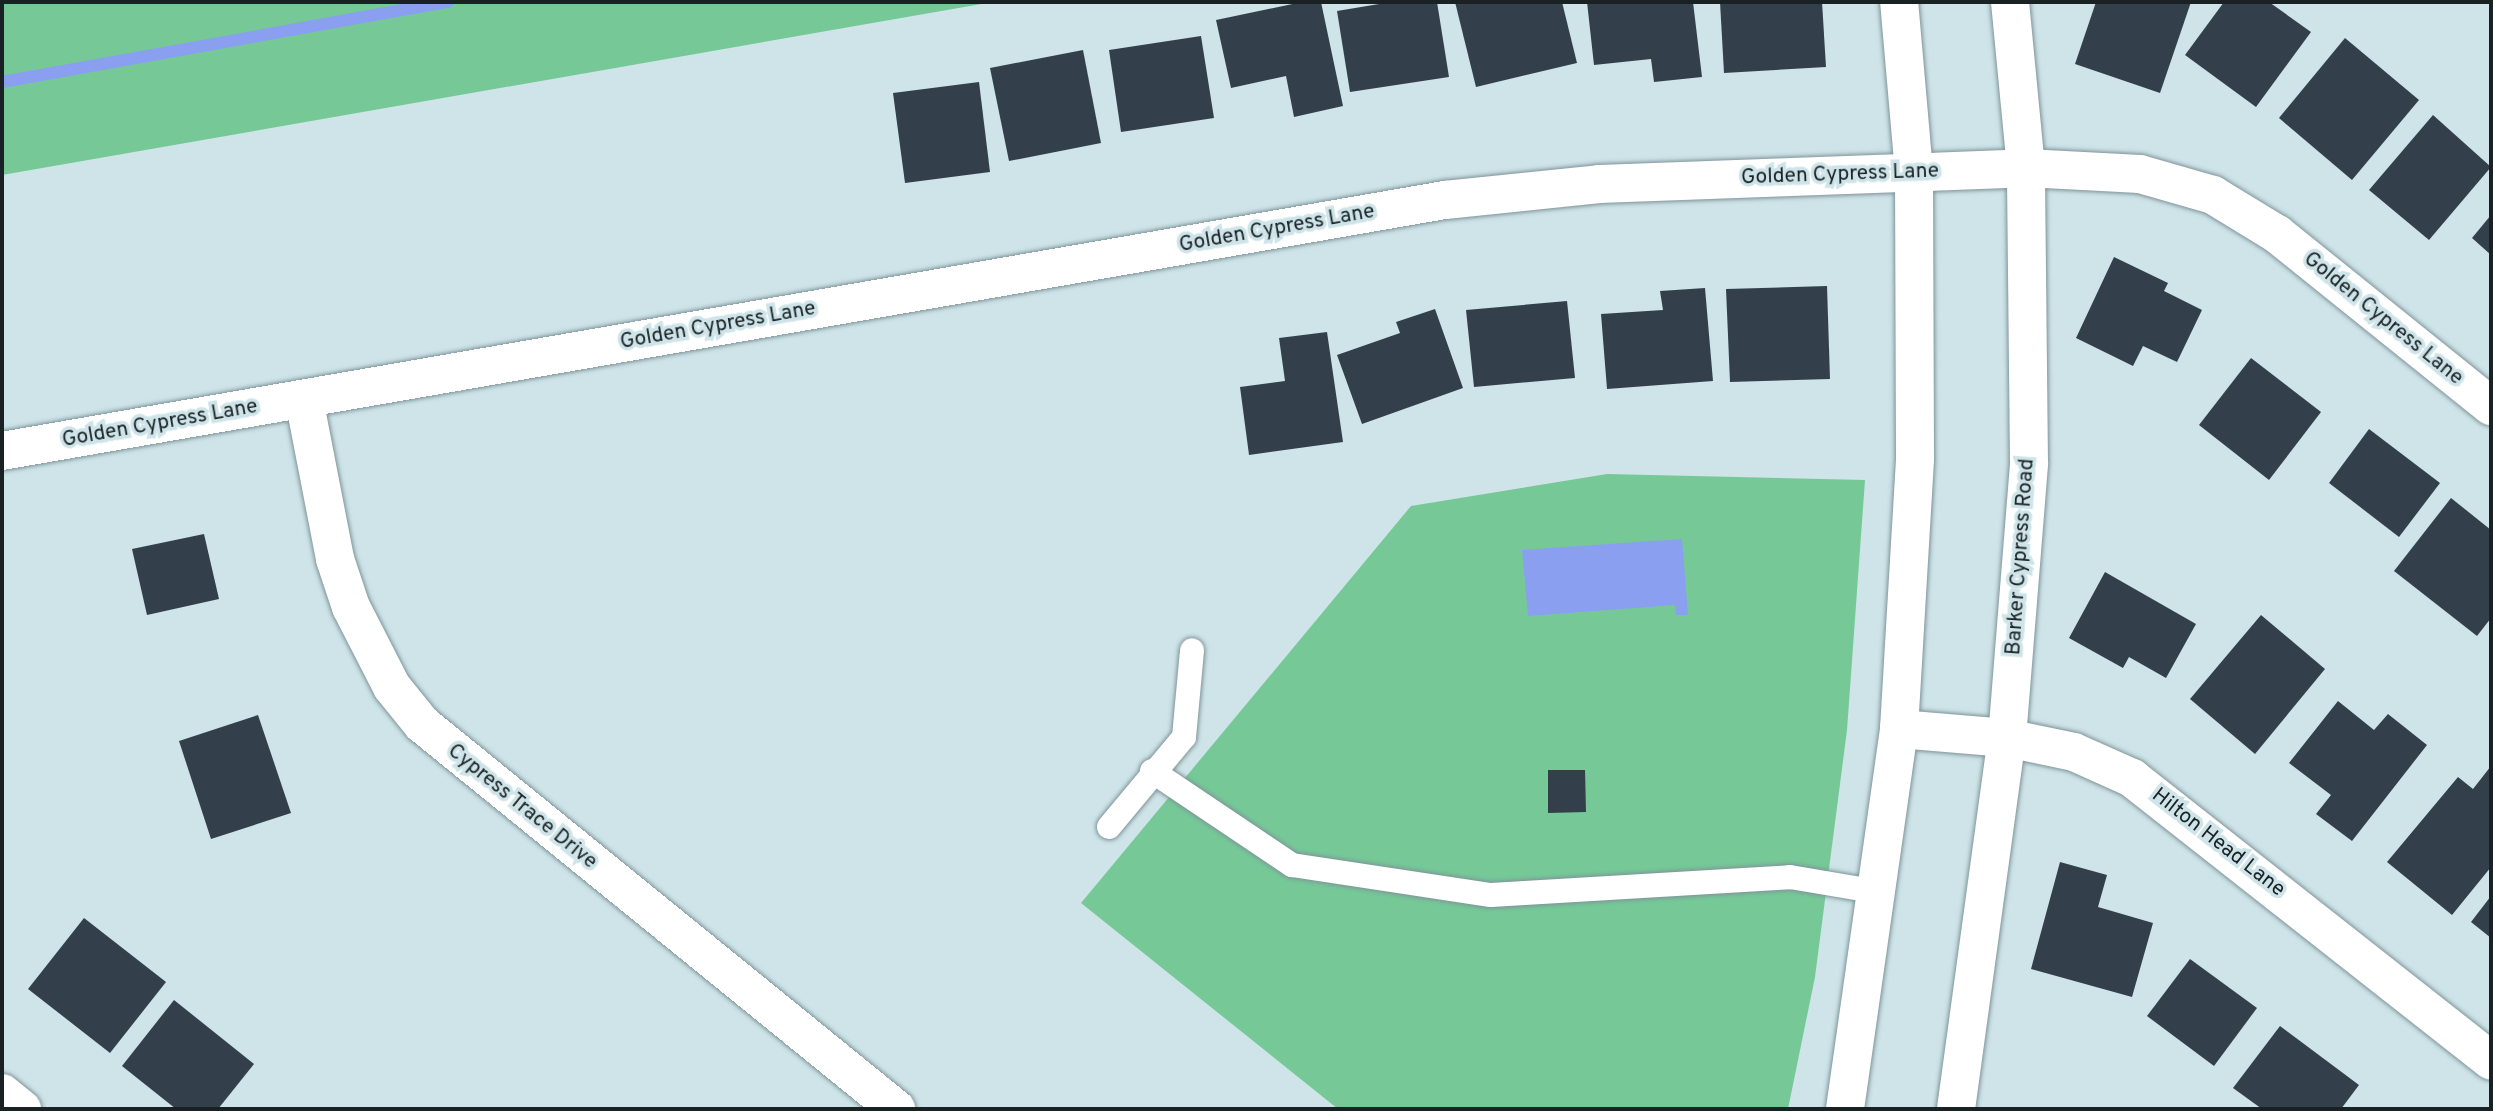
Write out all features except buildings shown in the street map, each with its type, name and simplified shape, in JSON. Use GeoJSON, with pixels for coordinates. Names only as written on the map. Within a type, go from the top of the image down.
{"type":"FeatureCollection","features":[{"type":"Feature","properties":{"kind":"street"},"geometry":{"type":"LineString","coordinates":[[1845,1109],[1879,892],[1899,729],[1915,458],[1914,172],[1899,2]]}},
{"type":"Feature","properties":{"kind":"street","name":"Barker Cypress Road"},"geometry":{"type":"LineString","coordinates":[[1956,1109],[2007,738],[2029,463],[2026,169],[2010,2]]}},
{"type":"Feature","properties":{"kind":"street","name":"Golden Cypress Lane"},"geometry":{"type":"LineString","coordinates":[[2,452],[1445,200],[1599,184],[2026,169],[2140,174],[2213,194],[2277,234],[2491,406]]}},
{"type":"Feature","properties":{"kind":"street","name":"Cypress Trace Drive"},"geometry":{"type":"LineString","coordinates":[[304,398],[335,559],[351,607],[393,687],[422,724],[896,1109]]}},
{"type":"Feature","properties":{"kind":"street","name":"Hilton Head Lane"},"geometry":{"type":"LineString","coordinates":[[1899,729],[2007,738],[2074,751],[2167,801],[2491,1061]]}},
{"type":"Feature","properties":{"kind":"street"},"geometry":{"type":"LineString","coordinates":[[2,1093],[22,1109]]}},
{"type":"Feature","properties":{"kind":"lane"},"geometry":{"type":"LineString","coordinates":[[1109,827],[1152,771],[1184,737],[1192,650]]}},
{"type":"Feature","properties":{"kind":"lane"},"geometry":{"type":"LineString","coordinates":[[1152,771],[1292,865],[1491,895],[1790,877],[1879,892]]}},
{"type":"Feature","properties":{"kind":"green space"},"geometry":{"type":"Polygon","coordinates":[[[2,2],[993,2],[2,175],[2,2]]]}},
{"type":"Feature","properties":{"kind":"green space"},"geometry":{"type":"Polygon","coordinates":[[[1607,474],[1865,480],[1847,730],[1815,977],[1788,1109],[1338,1109],[1081,903],[1411,506],[1607,474]]]}},
{"type":"Feature","properties":{"kind":"water"},"geometry":{"type":"Polygon","coordinates":[[[1682,539],[1688,615],[1676,615],[1675,605],[1528,616],[1522,550],[1682,539]]]}},
{"type":"Feature","properties":{"kind":"waterway"},"geometry":{"type":"LineString","coordinates":[[2,82],[448,2]]}}]}
